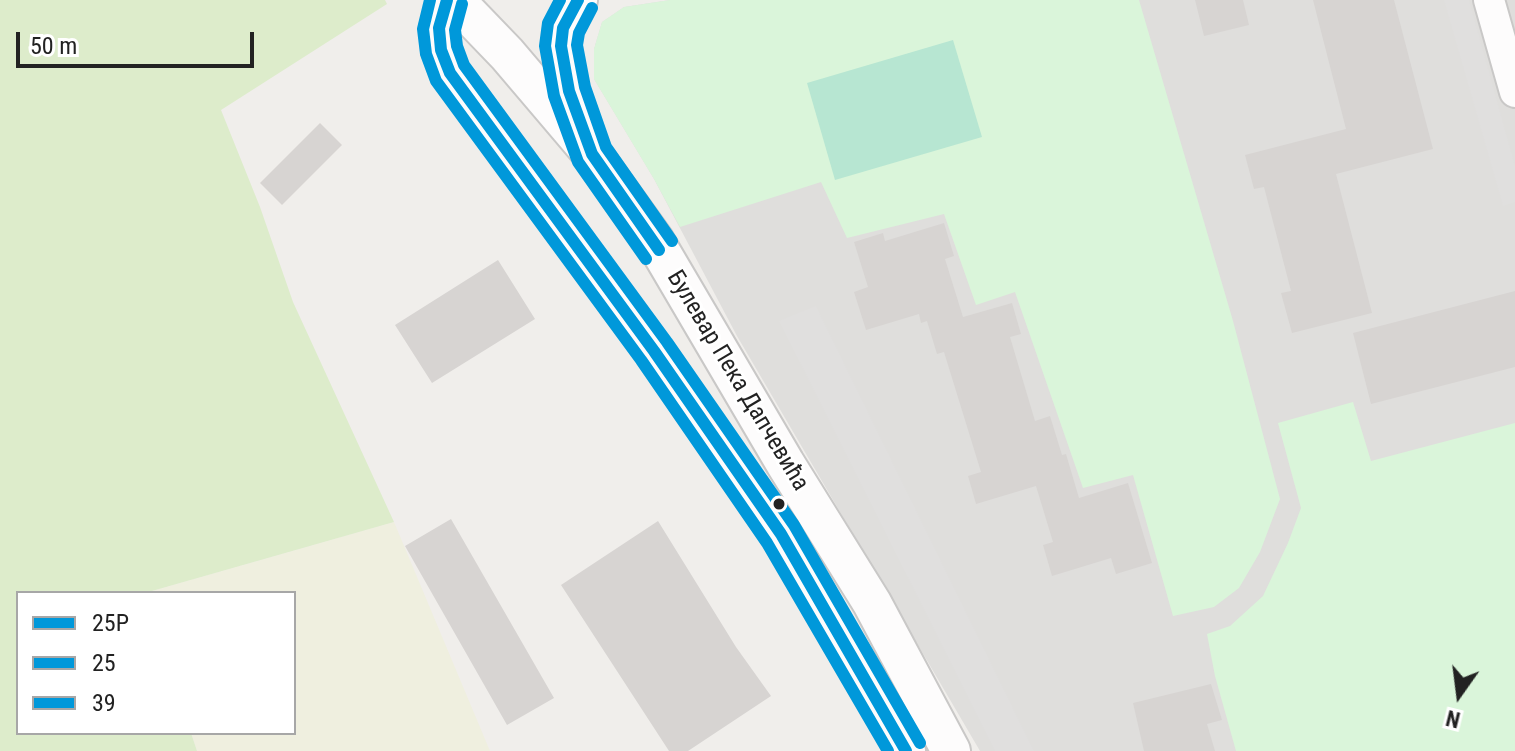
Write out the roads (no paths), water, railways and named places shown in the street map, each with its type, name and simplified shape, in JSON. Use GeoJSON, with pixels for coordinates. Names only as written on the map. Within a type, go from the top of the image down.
{"type":"FeatureCollection","features":[{"type":"Feature","properties":{"kind":"street","name":"Булевар Пека Дапчевића"},"geometry":{"type":"LineString","coordinates":[[447,0],[439,28],[441,50],[450,73],[654,351],[781,534],[906,751]]}},
{"type":"Feature","properties":{"kind":"street","name":"Булевар Пека Дапчевића"},"geometry":{"type":"LineString","coordinates":[[455,0],[507,54],[592,154],[654,240],[785,463],[872,603],[951,751]]}},
{"type":"Feature","properties":{"kind":"street"},"geometry":{"type":"LineString","coordinates":[[578,0],[563,28],[561,46],[569,91],[592,154]]}},
{"type":"Feature","properties":{"kind":"street"},"geometry":{"type":"LineString","coordinates":[[1489,0],[1515,92]]}}]}
